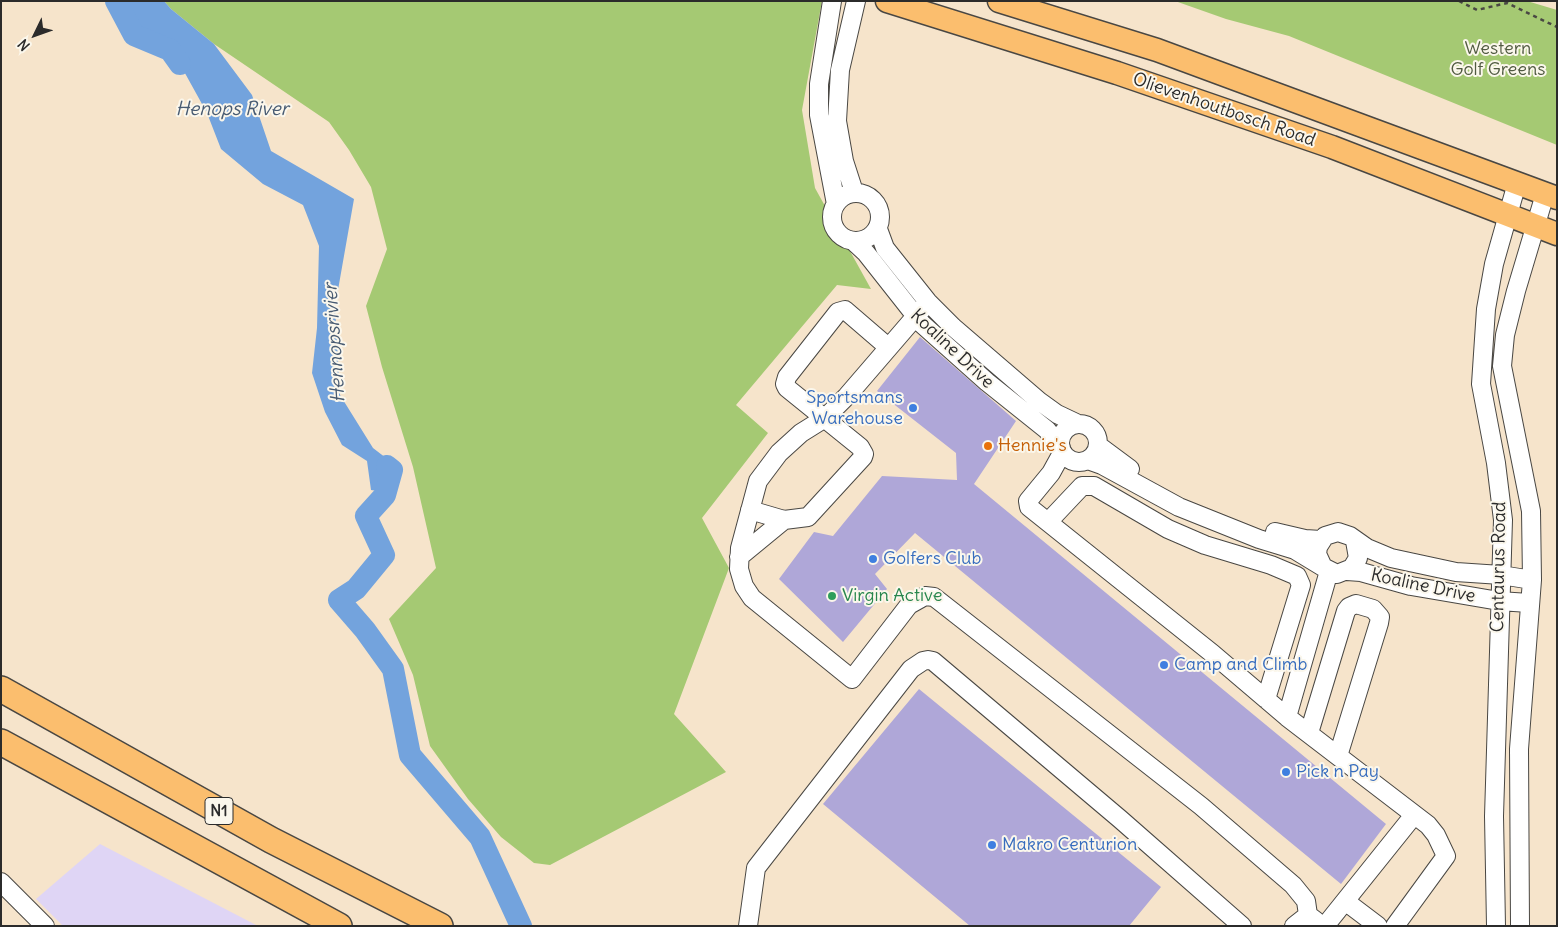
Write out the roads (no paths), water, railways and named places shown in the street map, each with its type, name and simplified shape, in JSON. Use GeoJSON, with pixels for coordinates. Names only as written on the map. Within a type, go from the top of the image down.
{"type":"FeatureCollection","features":[{"type":"Feature","properties":{"kind":"highway","name":"N1"},"geometry":{"type":"LineString","coordinates":[[1,689],[271,840],[440,926]]}},
{"type":"Feature","properties":{"kind":"highway","name":"N1"},"geometry":{"type":"LineString","coordinates":[[1,742],[339,926]]}},
{"type":"Feature","properties":{"kind":"main road","name":"Olievenhoutbosch Road"},"geometry":{"type":"LineString","coordinates":[[887,1],[1117,73],[1332,147],[1547,230]]}},
{"type":"Feature","properties":{"kind":"main road","name":"Olievenhoutbosch Road"},"geometry":{"type":"LineString","coordinates":[[999,1],[1157,50],[1551,196]]}},
{"type":"Feature","properties":{"kind":"street","name":"Koaline Drive"},"geometry":{"type":"LineString","coordinates":[[832,1],[818,84],[819,115],[836,204],[832,216],[834,227],[842,236],[853,241],[866,253],[914,316],[987,382],[1047,430],[1064,454]]}},
{"type":"Feature","properties":{"kind":"street"},"geometry":{"type":"LineString","coordinates":[[836,204],[843,196],[854,192],[844,161],[837,121],[840,70],[856,1]]}},
{"type":"Feature","properties":{"kind":"street","name":"Centaurus Road"},"geometry":{"type":"LineString","coordinates":[[1496,926],[1494,816],[1499,601],[1503,520],[1496,463],[1481,384],[1486,308],[1494,264],[1517,184]]}},
{"type":"Feature","properties":{"kind":"street","name":"Koaline Drive"},"geometry":{"type":"LineString","coordinates":[[854,192],[871,197],[878,206],[881,218],[878,229],[885,248],[928,302],[1004,373],[1057,414],[1076,423]]}},
{"type":"Feature","properties":{"kind":"street","name":"Centaurus Road"},"geometry":{"type":"LineString","coordinates":[[1520,926],[1519,749],[1532,580],[1531,511],[1502,366],[1505,335],[1516,291],[1547,230],[1551,196]]}},
{"type":"Feature","properties":{"kind":"street"},"geometry":{"type":"LineString","coordinates":[[853,241],[870,237],[878,229]]}},
{"type":"Feature","properties":{"kind":"street"},"geometry":{"type":"LineString","coordinates":[[928,302],[888,346],[847,396],[825,418],[801,433],[768,466],[758,481],[739,557],[740,579],[752,598],[852,678],[909,605],[925,596],[934,597],[1202,806],[1293,885],[1306,901],[1308,915],[1324,926],[1348,903],[1417,817]]}},
{"type":"Feature","properties":{"kind":"street"},"geometry":{"type":"LineString","coordinates":[[750,510],[784,520],[808,517],[863,458],[864,454],[860,447],[787,388],[785,384],[787,377],[838,312],[845,310],[888,346]]}},
{"type":"Feature","properties":{"kind":"street"},"geometry":{"type":"LineString","coordinates":[[1064,454],[1082,462],[1093,457],[1099,446],[1099,440],[1093,429],[1082,423],[1076,423],[1065,429],[1061,435],[1064,454],[1027,503],[1048,522],[1213,654],[1287,717],[1417,817],[1436,835],[1446,856],[1395,926]]}},
{"type":"Feature","properties":{"kind":"street"},"geometry":{"type":"LineString","coordinates":[[1099,446],[1118,462],[1182,496],[1250,525],[1295,538],[1321,540]]}},
{"type":"Feature","properties":{"kind":"street","name":"Koaline Drive"},"geometry":{"type":"LineString","coordinates":[[1088,460],[1102,465],[1179,507],[1259,539],[1295,550],[1334,571],[1361,572],[1411,586],[1499,601],[1530,603]]}},
{"type":"Feature","properties":{"kind":"street"},"geometry":{"type":"LineString","coordinates":[[1048,522],[1082,486],[1094,486],[1168,529],[1205,545],[1271,565],[1296,576],[1301,585],[1266,699]]}},
{"type":"Feature","properties":{"kind":"street"},"geometry":{"type":"LineString","coordinates":[[739,557],[784,520]]}},
{"type":"Feature","properties":{"kind":"street"},"geometry":{"type":"LineString","coordinates":[[1287,717],[1325,590],[1334,571],[1358,558],[1355,541],[1350,536],[1338,532],[1331,533],[1321,540],[1317,554],[1334,571]]}},
{"type":"Feature","properties":{"kind":"street","name":"Koaline Drive"},"geometry":{"type":"LineString","coordinates":[[1355,541],[1391,558],[1456,572],[1501,575],[1532,580]]}},
{"type":"Feature","properties":{"kind":"street"},"geometry":{"type":"LineString","coordinates":[[1309,734],[1349,607],[1356,604],[1373,609],[1378,614],[1380,623],[1338,756]]}},
{"type":"Feature","properties":{"kind":"street"},"geometry":{"type":"LineString","coordinates":[[1311,638],[1336,645]]}},
{"type":"Feature","properties":{"kind":"street"},"geometry":{"type":"LineString","coordinates":[[748,926],[756,868],[911,669],[923,661],[933,661],[1120,819],[1242,926]]}},
{"type":"Feature","properties":{"kind":"street"},"geometry":{"type":"LineString","coordinates":[[1,882],[45,926]]}},
{"type":"Feature","properties":{"kind":"street"},"geometry":{"type":"LineString","coordinates":[[1348,903],[1378,926]]}},
{"type":"Feature","properties":{"kind":"street"},"geometry":{"type":"LineString","coordinates":[[1294,926],[1308,915]]}},
{"type":"Feature","properties":{"kind":"water","name":"Henops River"},"geometry":{"type":"Polygon","coordinates":[[[116,1],[164,1],[171,9],[214,44],[252,95],[271,151],[354,199],[335,307],[340,395],[373,448],[399,468],[390,493],[371,490],[367,461],[342,445],[325,412],[312,373],[317,328],[319,246],[303,205],[263,184],[221,149],[207,113],[181,66],[162,47],[134,35],[116,1]]]}},
{"type":"Feature","properties":{"kind":"waterway","name":"Hennopsrivier"},"geometry":{"type":"LineString","coordinates":[[116,1],[134,35],[170,50],[180,64]]}},
{"type":"Feature","properties":{"kind":"waterway","name":"Hennopsrivier"},"geometry":{"type":"LineString","coordinates":[[387,466],[392,470],[385,495],[366,516],[384,555],[356,589],[339,600],[365,630],[393,669],[410,755],[480,837],[521,926]]}},
{"type":"Feature","properties":{"kind":"place","name":"Sportsmans Warehouse"},"geometry":{"type":"Point","coordinates":[913,408]}},
{"type":"Feature","properties":{"kind":"place","name":"Hennie's"},"geometry":{"type":"Point","coordinates":[988,446]}},
{"type":"Feature","properties":{"kind":"place","name":"Golfers Club"},"geometry":{"type":"Point","coordinates":[873,559]}},
{"type":"Feature","properties":{"kind":"place","name":"Virgin Active"},"geometry":{"type":"Point","coordinates":[832,596]}},
{"type":"Feature","properties":{"kind":"place","name":"Camp and Climb"},"geometry":{"type":"Point","coordinates":[1164,665]}},
{"type":"Feature","properties":{"kind":"place","name":"Pick n Pay"},"geometry":{"type":"Point","coordinates":[1286,772]}},
{"type":"Feature","properties":{"kind":"place","name":"Makro Centurion"},"geometry":{"type":"Point","coordinates":[992,845]}},
{"type":"Feature","properties":{"kind":"park label","name":"Western Golf Greens"},"geometry":{"type":"Point","coordinates":[1498,59]}}]}
